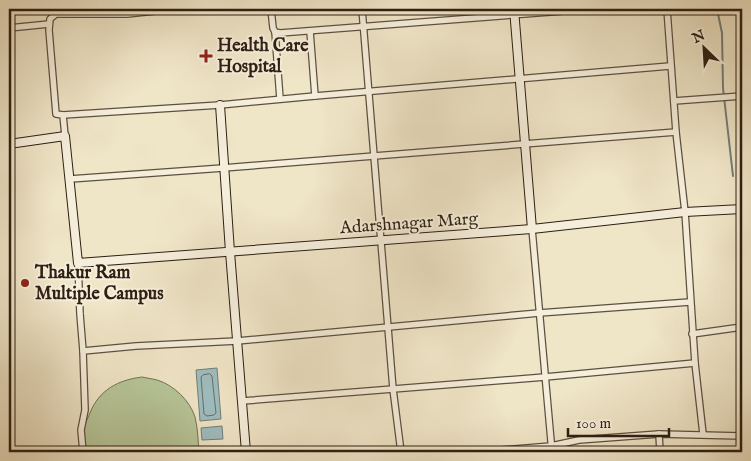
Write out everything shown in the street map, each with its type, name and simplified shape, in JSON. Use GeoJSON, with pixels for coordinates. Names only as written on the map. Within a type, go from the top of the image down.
{"type":"FeatureCollection","features":[{"type":"Feature","properties":{"kind":"street"},"geometry":{"type":"LineString","coordinates":[[174,9],[56,14],[50,20],[48,30],[56,114],[220,106],[369,91],[670,66]]}},
{"type":"Feature","properties":{"kind":"street"},"geometry":{"type":"LineString","coordinates":[[271,9],[275,32],[280,99]]}},
{"type":"Feature","properties":{"kind":"street"},"geometry":{"type":"LineString","coordinates":[[362,9],[393,389],[401,452]]}},
{"type":"Feature","properties":{"kind":"street"},"geometry":{"type":"LineString","coordinates":[[275,32],[310,31],[515,12],[590,9]]}},
{"type":"Feature","properties":{"kind":"street"},"geometry":{"type":"LineString","coordinates":[[666,9],[676,132],[685,212],[692,334],[703,434]]}},
{"type":"Feature","properties":{"kind":"street"},"geometry":{"type":"LineString","coordinates":[[515,12],[552,449]]}},
{"type":"Feature","properties":{"kind":"street"},"geometry":{"type":"LineString","coordinates":[[9,28],[50,24]]}},
{"type":"Feature","properties":{"kind":"street"},"geometry":{"type":"LineString","coordinates":[[310,31],[315,96]]}},
{"type":"Feature","properties":{"kind":"street"},"geometry":{"type":"LineString","coordinates":[[674,101],[721,96],[742,96]]}},
{"type":"Feature","properties":{"kind":"street"},"geometry":{"type":"LineString","coordinates":[[220,106],[223,168],[246,452]]}},
{"type":"Feature","properties":{"kind":"street"},"geometry":{"type":"LineString","coordinates":[[62,115],[78,263],[85,410],[81,430],[83,452]]}},
{"type":"Feature","properties":{"kind":"street"},"geometry":{"type":"LineString","coordinates":[[70,179],[676,132]]}},
{"type":"Feature","properties":{"kind":"street"},"geometry":{"type":"LineString","coordinates":[[9,144],[65,136]]}},
{"type":"Feature","properties":{"kind":"street","name":"Adarshnagar Marg"},"geometry":{"type":"LineString","coordinates":[[78,263],[532,229],[685,212],[742,209]]}},
{"type":"Feature","properties":{"kind":"street"},"geometry":{"type":"LineString","coordinates":[[83,351],[136,346],[237,341],[539,313],[690,302]]}},
{"type":"Feature","properties":{"kind":"street"},"geometry":{"type":"LineString","coordinates":[[692,334],[742,327]]}},
{"type":"Feature","properties":{"kind":"street"},"geometry":{"type":"LineString","coordinates":[[242,401],[695,363]]}},
{"type":"Feature","properties":{"kind":"street"},"geometry":{"type":"LineString","coordinates":[[659,434],[660,452]]}},
{"type":"Feature","properties":{"kind":"street"},"geometry":{"type":"LineString","coordinates":[[477,452],[552,449],[579,440],[659,434],[742,436]]}},
{"type":"Feature","properties":{"kind":"green space"},"geometry":{"type":"Polygon","coordinates":[[[142,377],[163,382],[180,394],[189,405],[195,417],[199,452],[85,452],[84,426],[99,398],[104,392],[117,384],[142,377]]]}},
{"type":"Feature","properties":{"kind":"water"},"geometry":{"type":"Polygon","coordinates":[[[217,368],[221,419],[200,421],[196,370],[217,368]]]}},
{"type":"Feature","properties":{"kind":"water"},"geometry":{"type":"Polygon","coordinates":[[[222,426],[223,439],[202,440],[201,428],[222,426]]]}},
{"type":"Feature","properties":{"kind":"waterway"},"geometry":{"type":"LineString","coordinates":[[717,9],[722,33],[723,88],[733,176]]}},
{"type":"Feature","properties":{"kind":"place","name":"Health Care Hospital"},"geometry":{"type":"Point","coordinates":[206,56]}},
{"type":"Feature","properties":{"kind":"place","name":"Thakur Ram Multiple Campus"},"geometry":{"type":"Point","coordinates":[25,283]}}]}
